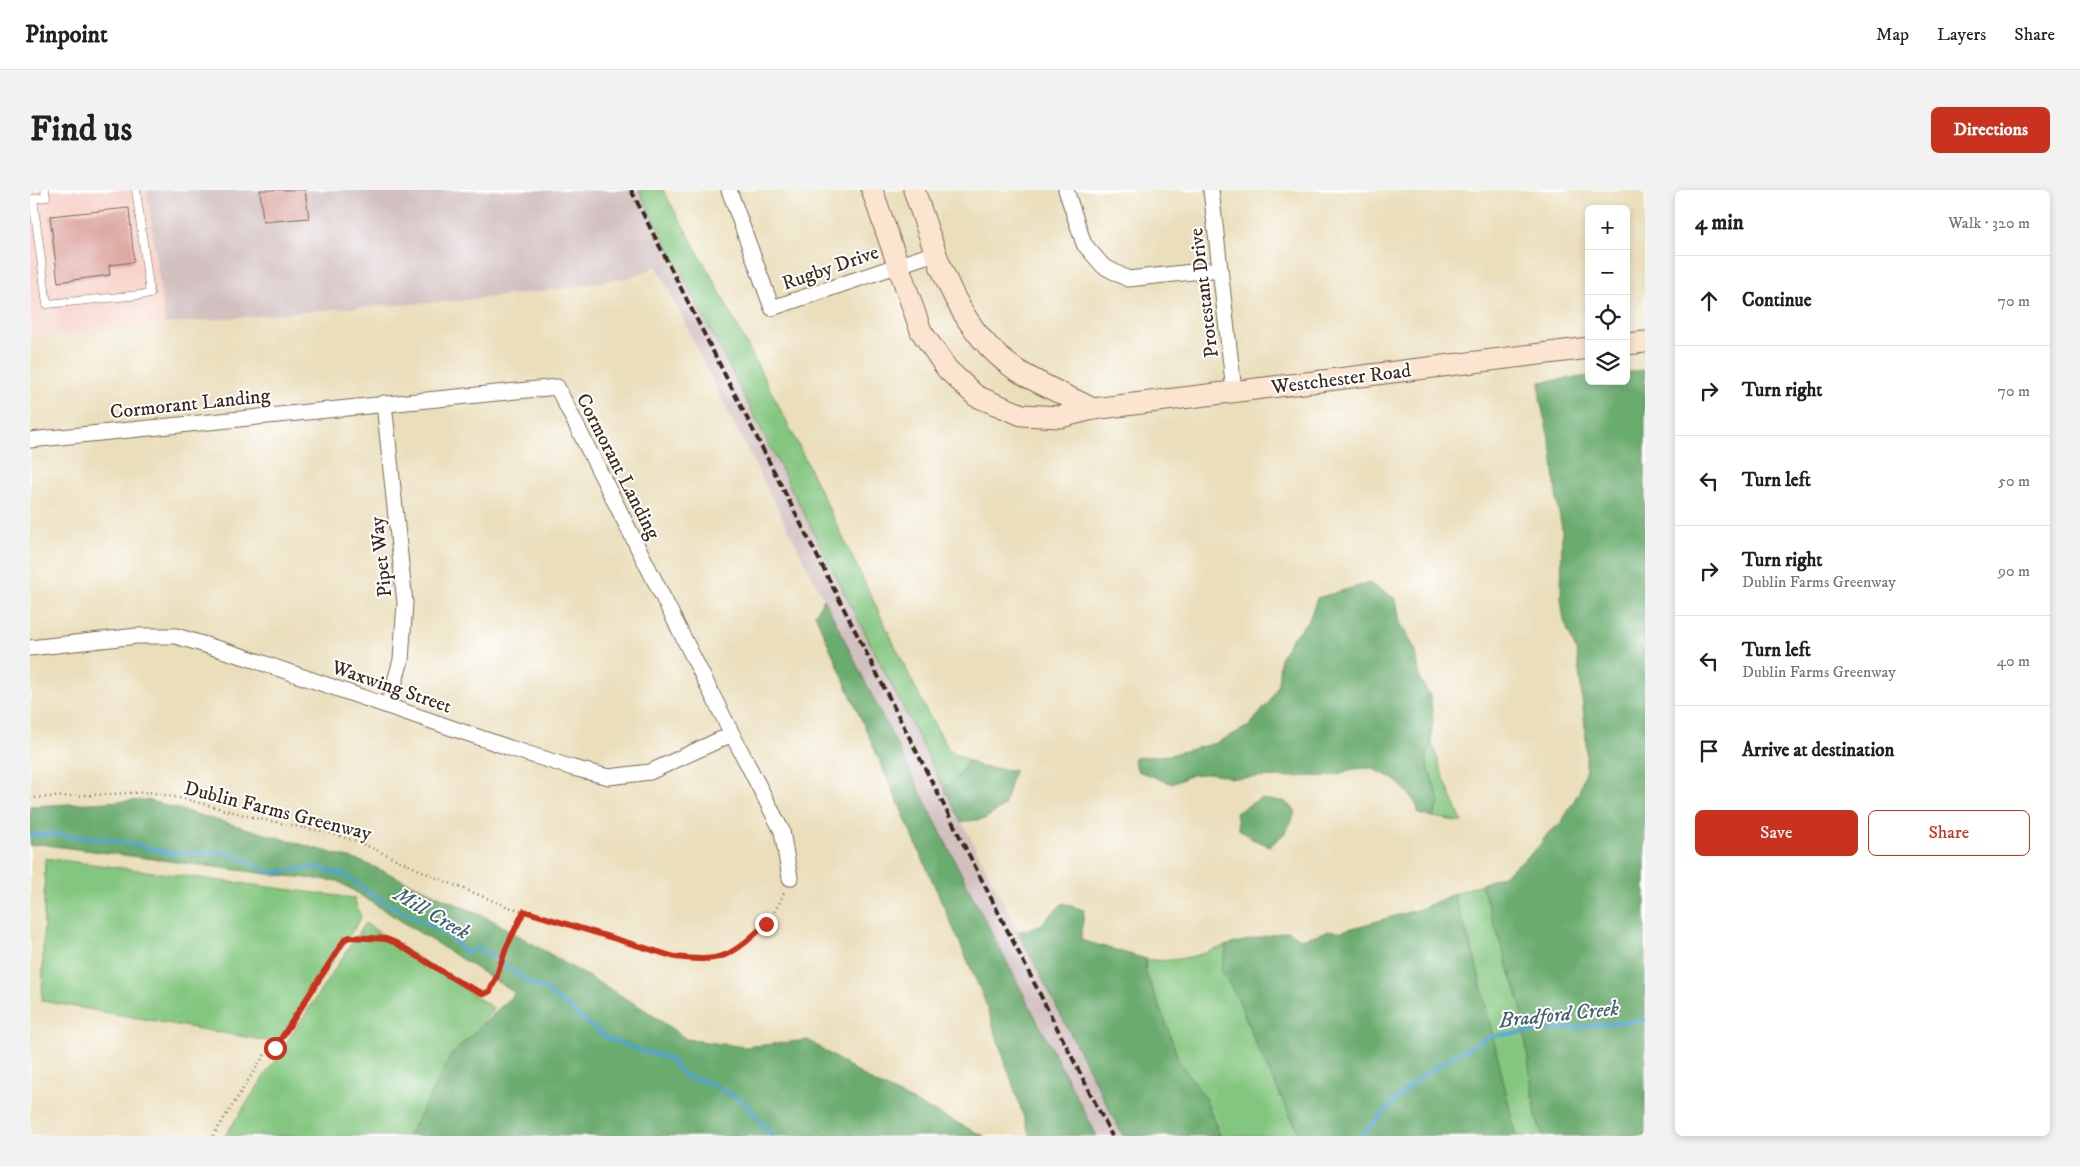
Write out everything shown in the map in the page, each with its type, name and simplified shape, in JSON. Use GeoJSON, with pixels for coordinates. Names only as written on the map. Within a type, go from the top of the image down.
{"type":"FeatureCollection","features":[{"type":"Feature","properties":{"kind":"street","name":"Rugby Drive"},"geometry":{"type":"LineString","coordinates":[[729,190],[772,308],[898,264],[936,253]]}},
{"type":"Feature","properties":{"kind":"street","name":"Westchester Road"},"geometry":{"type":"LineString","coordinates":[[872,190],[921,330],[947,369],[976,396],[1022,415],[1060,417],[1093,409],[1585,348]]}},
{"type":"Feature","properties":{"kind":"street"},"geometry":{"type":"LineString","coordinates":[[914,190],[955,301],[982,341],[1016,369],[1093,409]]}},
{"type":"Feature","properties":{"kind":"street"},"geometry":{"type":"LineString","coordinates":[[1066,190],[1084,244],[1102,266],[1128,279],[1220,269]]}},
{"type":"Feature","properties":{"kind":"street","name":"Protestant Drive"},"geometry":{"type":"LineString","coordinates":[[1211,190],[1234,392]]}},
{"type":"Feature","properties":{"kind":"street"},"geometry":{"type":"LineString","coordinates":[[1630,344],[1645,342]]}},
{"type":"Feature","properties":{"kind":"street","name":"Cormorant Landing"},"geometry":{"type":"LineString","coordinates":[[30,440],[557,387],[782,831],[790,878]]}},
{"type":"Feature","properties":{"kind":"street","name":"Pipet Way"},"geometry":{"type":"LineString","coordinates":[[384,404],[405,603],[401,660],[388,706]]}},
{"type":"Feature","properties":{"kind":"street","name":"Waxwing Street"},"geometry":{"type":"LineString","coordinates":[[30,648],[137,636],[176,636],[245,657],[510,748],[609,777],[650,772],[732,734]]}},
{"type":"Feature","properties":{"kind":"lane"},"geometry":{"type":"LineString","coordinates":[[45,190],[46,197],[33,199],[47,304],[150,294],[136,190]]}},
{"type":"Feature","properties":{"kind":"path","name":"Dublin Farms Greenway"},"geometry":{"type":"LineString","coordinates":[[30,798],[149,792],[326,832],[359,842],[437,878],[524,911],[675,957],[701,961],[718,958],[742,946],[766,924],[779,906],[790,878]]}},
{"type":"Feature","properties":{"kind":"path"},"geometry":{"type":"LineString","coordinates":[[213,1136],[265,1054],[275,1048],[345,939],[360,936],[386,939],[396,943],[459,982],[484,994],[490,991],[506,948],[524,911]]}},
{"type":"Feature","properties":{"kind":"shaded area"},"geometry":{"type":"Polygon","coordinates":[[[30,190],[147,190],[165,324],[30,338],[30,190]]]}},
{"type":"Feature","properties":{"kind":"shaded area"},"geometry":{"type":"Polygon","coordinates":[[[147,190],[639,190],[1123,1136],[1097,1136],[970,891],[880,708],[730,416],[657,266],[635,276],[569,288],[459,301],[335,309],[165,324],[147,190]]]}},
{"type":"Feature","properties":{"kind":"green space"},"geometry":{"type":"Polygon","coordinates":[[[639,190],[663,190],[714,281],[792,432],[927,712],[950,751],[969,761],[958,777],[944,788],[639,190]]]}},
{"type":"Feature","properties":{"kind":"green space"},"geometry":{"type":"Polygon","coordinates":[[[1645,370],[1645,1136],[1543,1136],[1536,1118],[1521,1006],[1481,884],[1501,876],[1523,861],[1538,847],[1548,833],[1561,823],[1579,792],[1586,768],[1586,736],[1577,653],[1564,621],[1561,598],[1562,529],[1557,502],[1552,451],[1540,400],[1540,382],[1585,376],[1585,385],[1630,385],[1630,372],[1645,370]]]}},
{"type":"Feature","properties":{"kind":"green space"},"geometry":{"type":"Polygon","coordinates":[[[1369,583],[1396,599],[1400,622],[1416,651],[1420,680],[1430,695],[1433,719],[1426,761],[1440,802],[1433,817],[1419,814],[1416,804],[1394,779],[1371,768],[1353,769],[1331,776],[1232,778],[1212,773],[1192,775],[1172,784],[1138,771],[1133,758],[1169,755],[1216,743],[1249,726],[1270,701],[1278,685],[1280,658],[1292,638],[1309,620],[1317,598],[1369,583]]]}},
{"type":"Feature","properties":{"kind":"green space"},"geometry":{"type":"Polygon","coordinates":[[[824,599],[970,891],[1097,1136],[1030,1136],[983,996],[815,614],[824,599]]]}},
{"type":"Feature","properties":{"kind":"green space"},"geometry":{"type":"Polygon","coordinates":[[[1431,740],[1462,822],[1433,817],[1440,802],[1426,761],[1431,740]]]}},
{"type":"Feature","properties":{"kind":"green space"},"geometry":{"type":"Polygon","coordinates":[[[969,761],[981,767],[1014,770],[1004,806],[985,819],[961,822],[944,788],[958,777],[969,761]]]}},
{"type":"Feature","properties":{"kind":"green space"},"geometry":{"type":"Polygon","coordinates":[[[1259,799],[1284,801],[1296,811],[1285,833],[1270,846],[1252,839],[1239,829],[1236,813],[1259,799]]]}},
{"type":"Feature","properties":{"kind":"green space"},"geometry":{"type":"Polygon","coordinates":[[[147,800],[363,862],[492,920],[647,1011],[686,1039],[745,1047],[808,1040],[873,1082],[984,1136],[408,1136],[452,1054],[515,993],[338,881],[275,875],[39,844],[30,846],[30,806],[147,800]]]}},
{"type":"Feature","properties":{"kind":"green space"},"geometry":{"type":"Polygon","coordinates":[[[45,858],[354,898],[361,918],[279,1043],[42,1001],[45,858]]]}},
{"type":"Feature","properties":{"kind":"green space"},"geometry":{"type":"Polygon","coordinates":[[[1481,884],[1521,1006],[1536,1118],[1543,1136],[1516,1136],[1474,955],[1453,894],[1481,884]]]}},
{"type":"Feature","properties":{"kind":"green space"},"geometry":{"type":"Polygon","coordinates":[[[1453,894],[1474,955],[1516,1136],[1300,1136],[1258,1049],[1239,1001],[1221,970],[1227,945],[1288,931],[1301,939],[1329,931],[1342,931],[1423,908],[1453,894]]]}},
{"type":"Feature","properties":{"kind":"green space"},"geometry":{"type":"Polygon","coordinates":[[[1063,903],[1084,910],[1081,940],[1146,959],[1145,971],[1179,1062],[1204,1096],[1220,1136],[1123,1136],[1018,932],[1040,925],[1063,903]]]}},
{"type":"Feature","properties":{"kind":"green space"},"geometry":{"type":"Polygon","coordinates":[[[365,923],[493,1008],[407,1136],[225,1136],[365,923]]]}},
{"type":"Feature","properties":{"kind":"green space"},"geometry":{"type":"Polygon","coordinates":[[[1227,945],[1221,970],[1239,1001],[1258,1049],[1300,1136],[1220,1136],[1204,1096],[1179,1062],[1145,971],[1146,959],[1187,958],[1227,945]]]}},
{"type":"Feature","properties":{"kind":"building"},"geometry":{"type":"Polygon","coordinates":[[[260,190],[305,190],[309,218],[263,222],[260,190]]]}},
{"type":"Feature","properties":{"kind":"building"},"geometry":{"type":"Polygon","coordinates":[[[129,208],[134,262],[109,265],[110,275],[58,282],[50,216],[129,208]]]}},
{"type":"Feature","properties":{"kind":"waterway","name":"Mill Creek"},"geometry":{"type":"LineString","coordinates":[[30,835],[56,834],[117,841],[170,853],[228,853],[273,873],[314,867],[347,876],[375,897],[449,936],[465,953],[478,948],[535,986],[545,989],[607,1038],[668,1058],[685,1076],[711,1084],[743,1101],[772,1136]]}},
{"type":"Feature","properties":{"kind":"waterway","name":"Bradford Creek"},"geometry":{"type":"LineString","coordinates":[[1361,1136],[1413,1083],[1452,1056],[1491,1036],[1645,1020]]}},
{"type":"Feature","properties":{"kind":"railway"},"geometry":{"type":"LineString","coordinates":[[631,190],[1112,1136]]}},
{"type":"Feature","properties":{"kind":"route"},"geometry":{"type":"LineString","coordinates":[[275,1048],[345,939],[350,937],[360,936],[386,939],[396,943],[459,982],[484,994],[490,991],[506,948],[524,911],[675,957],[701,961],[718,958],[742,946],[766,924]]}}]}
